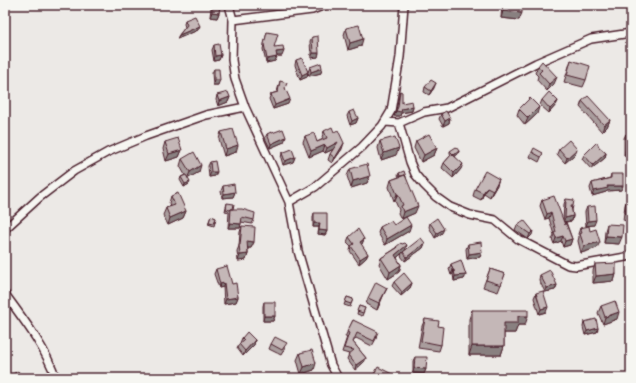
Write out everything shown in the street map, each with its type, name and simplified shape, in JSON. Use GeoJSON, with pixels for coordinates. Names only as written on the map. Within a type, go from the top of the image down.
{"type":"FeatureCollection","features":[{"type":"Feature","properties":{"kind":"street"},"geometry":{"type":"LineString","coordinates":[[229,5],[233,20],[232,60],[235,79],[245,107],[289,202],[298,251],[331,365],[338,378]]}},
{"type":"Feature","properties":{"kind":"street"},"geometry":{"type":"LineString","coordinates":[[233,20],[312,10],[325,5]]}},
{"type":"Feature","properties":{"kind":"street"},"geometry":{"type":"LineString","coordinates":[[289,202],[315,187],[362,147],[391,112],[396,88],[404,5]]}},
{"type":"Feature","properties":{"kind":"street"},"geometry":{"type":"LineString","coordinates":[[384,122],[398,123],[424,112],[447,108],[536,63],[591,39],[631,33]]}},
{"type":"Feature","properties":{"kind":"street"},"geometry":{"type":"LineString","coordinates":[[5,229],[40,196],[74,171],[108,152],[146,136],[206,115],[245,107]]}},
{"type":"Feature","properties":{"kind":"street"},"geometry":{"type":"LineString","coordinates":[[398,123],[415,174],[436,197],[450,207],[470,215],[495,220],[518,239],[568,265],[576,266],[631,256]]}},
{"type":"Feature","properties":{"kind":"street"},"geometry":{"type":"LineString","coordinates":[[5,294],[40,346],[52,367],[56,378]]}},
{"type":"Feature","properties":{"kind":"building"},"geometry":{"type":"Polygon","coordinates":[[[212,5],[220,5],[219,13],[212,12],[212,5]]]}},
{"type":"Feature","properties":{"kind":"building"},"geometry":{"type":"Polygon","coordinates":[[[504,5],[522,5],[522,13],[503,11],[504,5]]]}},
{"type":"Feature","properties":{"kind":"building"},"geometry":{"type":"Polygon","coordinates":[[[195,16],[200,26],[179,35],[187,25],[185,20],[195,16]]]}},
{"type":"Feature","properties":{"kind":"building"},"geometry":{"type":"Polygon","coordinates":[[[359,25],[363,39],[350,43],[346,28],[359,25]]]}},
{"type":"Feature","properties":{"kind":"building"},"geometry":{"type":"Polygon","coordinates":[[[267,32],[278,34],[274,47],[283,46],[284,51],[276,52],[277,57],[267,59],[264,44],[267,32]]]}},
{"type":"Feature","properties":{"kind":"building"},"geometry":{"type":"Polygon","coordinates":[[[318,36],[319,53],[313,53],[312,37],[318,36]]]}},
{"type":"Feature","properties":{"kind":"building"},"geometry":{"type":"Polygon","coordinates":[[[219,44],[221,55],[215,56],[214,45],[219,44]]]}},
{"type":"Feature","properties":{"kind":"building"},"geometry":{"type":"Polygon","coordinates":[[[302,58],[308,72],[302,75],[296,60],[302,58]]]}},
{"type":"Feature","properties":{"kind":"building"},"geometry":{"type":"Polygon","coordinates":[[[571,60],[590,66],[586,80],[567,75],[571,60]]]}},
{"type":"Feature","properties":{"kind":"building"},"geometry":{"type":"Polygon","coordinates":[[[542,61],[557,77],[549,84],[539,73],[542,70],[538,66],[542,61]]]}},
{"type":"Feature","properties":{"kind":"building"},"geometry":{"type":"Polygon","coordinates":[[[321,63],[322,68],[311,72],[310,67],[321,63]]]}},
{"type":"Feature","properties":{"kind":"building"},"geometry":{"type":"Polygon","coordinates":[[[214,69],[219,69],[220,80],[214,80],[214,69]]]}},
{"type":"Feature","properties":{"kind":"building"},"geometry":{"type":"Polygon","coordinates":[[[431,80],[436,83],[431,91],[425,87],[431,80]]]}},
{"type":"Feature","properties":{"kind":"building"},"geometry":{"type":"Polygon","coordinates":[[[280,81],[287,83],[285,88],[290,99],[275,105],[271,94],[278,92],[280,81]]]}},
{"type":"Feature","properties":{"kind":"building"},"geometry":{"type":"Polygon","coordinates":[[[400,91],[402,92],[402,103],[412,101],[413,106],[402,109],[401,112],[396,111],[400,91]]]}},
{"type":"Feature","properties":{"kind":"building"},"geometry":{"type":"Polygon","coordinates":[[[228,92],[230,97],[219,101],[217,95],[228,92]]]}},
{"type":"Feature","properties":{"kind":"building"},"geometry":{"type":"Polygon","coordinates":[[[549,92],[558,101],[550,109],[542,100],[549,92]]]}},
{"type":"Feature","properties":{"kind":"building"},"geometry":{"type":"Polygon","coordinates":[[[588,96],[610,120],[604,125],[582,101],[588,96]]]}},
{"type":"Feature","properties":{"kind":"building"},"geometry":{"type":"Polygon","coordinates":[[[530,98],[539,107],[528,118],[519,109],[530,98]]]}},
{"type":"Feature","properties":{"kind":"building"},"geometry":{"type":"Polygon","coordinates":[[[354,110],[358,118],[352,121],[349,112],[354,110]]]}},
{"type":"Feature","properties":{"kind":"building"},"geometry":{"type":"Polygon","coordinates":[[[446,111],[450,118],[445,121],[441,114],[446,111]]]}},
{"type":"Feature","properties":{"kind":"building"},"geometry":{"type":"Polygon","coordinates":[[[332,127],[334,132],[338,130],[344,143],[335,158],[330,154],[338,142],[327,148],[325,145],[311,151],[305,136],[314,133],[317,142],[327,138],[324,131],[332,127]]]}},
{"type":"Feature","properties":{"kind":"building"},"geometry":{"type":"Polygon","coordinates":[[[233,129],[238,145],[226,149],[221,132],[233,129]]]}},
{"type":"Feature","properties":{"kind":"building"},"geometry":{"type":"Polygon","coordinates":[[[283,129],[286,137],[271,144],[267,134],[283,129]]]}},
{"type":"Feature","properties":{"kind":"building"},"geometry":{"type":"Polygon","coordinates":[[[631,133],[631,159],[629,160],[628,151],[625,151],[626,134],[631,133]]]}},
{"type":"Feature","properties":{"kind":"building"},"geometry":{"type":"Polygon","coordinates":[[[429,134],[437,148],[424,155],[416,141],[429,134]]]}},
{"type":"Feature","properties":{"kind":"building"},"geometry":{"type":"Polygon","coordinates":[[[395,137],[399,148],[384,153],[380,141],[395,137]]]}},
{"type":"Feature","properties":{"kind":"building"},"geometry":{"type":"Polygon","coordinates":[[[178,138],[182,150],[169,154],[165,142],[178,138]]]}},
{"type":"Feature","properties":{"kind":"building"},"geometry":{"type":"Polygon","coordinates":[[[569,140],[577,149],[567,158],[559,149],[569,140]]]}},
{"type":"Feature","properties":{"kind":"building"},"geometry":{"type":"Polygon","coordinates":[[[597,142],[599,147],[606,153],[593,165],[584,155],[597,142]]]}},
{"type":"Feature","properties":{"kind":"building"},"geometry":{"type":"Polygon","coordinates":[[[456,147],[459,151],[454,155],[450,151],[456,147]]]}},
{"type":"Feature","properties":{"kind":"building"},"geometry":{"type":"Polygon","coordinates":[[[534,148],[543,153],[541,157],[532,152],[534,148]]]}},
{"type":"Feature","properties":{"kind":"building"},"geometry":{"type":"Polygon","coordinates":[[[292,149],[295,157],[285,161],[282,153],[292,149]]]}},
{"type":"Feature","properties":{"kind":"building"},"geometry":{"type":"Polygon","coordinates":[[[194,152],[201,165],[190,172],[182,159],[194,152]]]}},
{"type":"Feature","properties":{"kind":"building"},"geometry":{"type":"Polygon","coordinates":[[[452,154],[463,164],[454,173],[444,163],[452,154]]]}},
{"type":"Feature","properties":{"kind":"building"},"geometry":{"type":"Polygon","coordinates":[[[215,161],[217,172],[211,172],[210,162],[215,161]]]}},
{"type":"Feature","properties":{"kind":"building"},"geometry":{"type":"Polygon","coordinates":[[[367,164],[370,176],[353,181],[350,169],[367,164]]]}},
{"type":"Feature","properties":{"kind":"building"},"geometry":{"type":"Polygon","coordinates":[[[404,171],[406,177],[405,175],[400,176],[399,173],[404,171]]]}},
{"type":"Feature","properties":{"kind":"building"},"geometry":{"type":"Polygon","coordinates":[[[485,171],[499,179],[493,190],[487,187],[483,193],[475,189],[485,171]]]}},
{"type":"Feature","properties":{"kind":"building"},"geometry":{"type":"Polygon","coordinates":[[[611,174],[623,174],[623,186],[607,186],[608,188],[594,191],[592,183],[611,178],[611,174]]]}},
{"type":"Feature","properties":{"kind":"building"},"geometry":{"type":"Polygon","coordinates":[[[186,175],[190,182],[185,184],[181,177],[186,175]]]}},
{"type":"Feature","properties":{"kind":"building"},"geometry":{"type":"Polygon","coordinates":[[[405,175],[418,206],[403,212],[401,206],[403,205],[391,180],[405,175]]]}},
{"type":"Feature","properties":{"kind":"building"},"geometry":{"type":"Polygon","coordinates":[[[234,184],[235,192],[224,194],[223,186],[234,184]]]}},
{"type":"Feature","properties":{"kind":"building"},"geometry":{"type":"Polygon","coordinates":[[[178,193],[186,211],[170,218],[166,208],[175,205],[171,196],[178,193]]]}},
{"type":"Feature","properties":{"kind":"building"},"geometry":{"type":"Polygon","coordinates":[[[554,196],[572,239],[565,241],[563,236],[556,238],[551,212],[547,214],[542,200],[554,196]]]}},
{"type":"Feature","properties":{"kind":"building"},"geometry":{"type":"Polygon","coordinates":[[[628,198],[631,198],[631,214],[625,213],[628,198]]]}},
{"type":"Feature","properties":{"kind":"building"},"geometry":{"type":"Polygon","coordinates":[[[566,199],[574,200],[573,206],[571,206],[573,216],[565,218],[566,199]]]}},
{"type":"Feature","properties":{"kind":"building"},"geometry":{"type":"Polygon","coordinates":[[[227,203],[234,204],[233,209],[226,209],[227,203]]]}},
{"type":"Feature","properties":{"kind":"building"},"geometry":{"type":"Polygon","coordinates":[[[595,206],[596,220],[588,221],[587,207],[595,206]]]}},
{"type":"Feature","properties":{"kind":"building"},"geometry":{"type":"Polygon","coordinates":[[[231,209],[242,209],[255,213],[254,220],[242,217],[241,224],[230,223],[231,209]]]}},
{"type":"Feature","properties":{"kind":"building"},"geometry":{"type":"Polygon","coordinates":[[[314,213],[327,213],[327,231],[319,230],[320,223],[314,223],[314,213]]]}},
{"type":"Feature","properties":{"kind":"building"},"geometry":{"type":"Polygon","coordinates":[[[211,216],[216,218],[214,223],[209,222],[211,216]]]}},
{"type":"Feature","properties":{"kind":"building"},"geometry":{"type":"Polygon","coordinates":[[[406,217],[411,225],[387,239],[380,227],[391,221],[394,225],[406,217]]]}},
{"type":"Feature","properties":{"kind":"building"},"geometry":{"type":"Polygon","coordinates":[[[437,218],[444,229],[437,233],[430,223],[437,218]]]}},
{"type":"Feature","properties":{"kind":"building"},"geometry":{"type":"Polygon","coordinates":[[[524,220],[533,231],[530,234],[517,225],[524,220]]]}},
{"type":"Feature","properties":{"kind":"building"},"geometry":{"type":"Polygon","coordinates":[[[607,224],[623,225],[622,237],[606,236],[607,224]]]}},
{"type":"Feature","properties":{"kind":"building"},"geometry":{"type":"Polygon","coordinates":[[[242,226],[255,227],[254,242],[247,241],[248,254],[240,255],[239,245],[242,226]]]}},
{"type":"Feature","properties":{"kind":"building"},"geometry":{"type":"Polygon","coordinates":[[[589,226],[590,231],[596,229],[600,242],[584,246],[580,234],[582,233],[580,228],[589,226]]]}},
{"type":"Feature","properties":{"kind":"building"},"geometry":{"type":"Polygon","coordinates":[[[358,229],[364,239],[360,242],[368,254],[360,259],[351,246],[354,244],[349,237],[358,229]]]}},
{"type":"Feature","properties":{"kind":"building"},"geometry":{"type":"Polygon","coordinates":[[[421,238],[425,243],[407,257],[403,252],[421,238]]]}},
{"type":"Feature","properties":{"kind":"building"},"geometry":{"type":"Polygon","coordinates":[[[481,242],[482,252],[469,254],[468,244],[481,242]]]}},
{"type":"Feature","properties":{"kind":"building"},"geometry":{"type":"Polygon","coordinates":[[[401,243],[405,243],[407,245],[395,255],[401,265],[390,272],[381,258],[397,248],[396,247],[401,243]]]}},
{"type":"Feature","properties":{"kind":"building"},"geometry":{"type":"Polygon","coordinates":[[[461,260],[466,275],[455,276],[451,264],[461,260]]]}},
{"type":"Feature","properties":{"kind":"building"},"geometry":{"type":"Polygon","coordinates":[[[616,263],[616,274],[596,276],[595,264],[616,263]]]}},
{"type":"Feature","properties":{"kind":"building"},"geometry":{"type":"Polygon","coordinates":[[[227,266],[232,284],[236,283],[238,297],[226,299],[224,283],[220,284],[216,269],[227,266]]]}},
{"type":"Feature","properties":{"kind":"building"},"geometry":{"type":"Polygon","coordinates":[[[490,269],[505,274],[501,285],[486,280],[490,269]]]}},
{"type":"Feature","properties":{"kind":"building"},"geometry":{"type":"Polygon","coordinates":[[[550,270],[557,285],[547,288],[540,275],[550,270]]]}},
{"type":"Feature","properties":{"kind":"building"},"geometry":{"type":"Polygon","coordinates":[[[404,273],[412,283],[402,292],[394,282],[404,273]]]}},
{"type":"Feature","properties":{"kind":"building"},"geometry":{"type":"Polygon","coordinates":[[[376,282],[387,288],[379,303],[368,298],[376,282]]]}},
{"type":"Feature","properties":{"kind":"building"},"geometry":{"type":"Polygon","coordinates":[[[543,291],[548,307],[541,309],[536,293],[543,291]]]}},
{"type":"Feature","properties":{"kind":"building"},"geometry":{"type":"Polygon","coordinates":[[[347,297],[353,299],[351,304],[345,302],[347,297]]]}},
{"type":"Feature","properties":{"kind":"building"},"geometry":{"type":"Polygon","coordinates":[[[615,301],[619,312],[605,317],[601,306],[615,301]]]}},
{"type":"Feature","properties":{"kind":"building"},"geometry":{"type":"Polygon","coordinates":[[[264,302],[275,302],[275,316],[264,316],[264,302]]]}},
{"type":"Feature","properties":{"kind":"building"},"geometry":{"type":"Polygon","coordinates":[[[359,306],[365,308],[363,313],[357,311],[359,306]]]}},
{"type":"Feature","properties":{"kind":"building"},"geometry":{"type":"Polygon","coordinates":[[[472,310],[528,310],[528,316],[518,316],[518,323],[504,323],[504,346],[472,346],[472,310]]]}},
{"type":"Feature","properties":{"kind":"building"},"geometry":{"type":"Polygon","coordinates":[[[425,319],[439,321],[438,326],[443,327],[441,345],[421,341],[425,319]]]}},
{"type":"Feature","properties":{"kind":"building"},"geometry":{"type":"Polygon","coordinates":[[[596,319],[598,328],[587,331],[584,322],[596,319]]]}},
{"type":"Feature","properties":{"kind":"building"},"geometry":{"type":"Polygon","coordinates":[[[353,320],[378,332],[374,341],[357,333],[353,342],[366,358],[356,365],[348,355],[354,350],[344,348],[349,333],[347,332],[353,320]]]}},
{"type":"Feature","properties":{"kind":"building"},"geometry":{"type":"Polygon","coordinates":[[[247,332],[255,340],[245,351],[239,344],[244,340],[242,338],[247,332]]]}},
{"type":"Feature","properties":{"kind":"building"},"geometry":{"type":"Polygon","coordinates":[[[275,337],[287,343],[282,350],[271,344],[275,337]]]}},
{"type":"Feature","properties":{"kind":"building"},"geometry":{"type":"Polygon","coordinates":[[[312,350],[316,363],[304,367],[300,353],[312,350]]]}},
{"type":"Feature","properties":{"kind":"building"},"geometry":{"type":"Polygon","coordinates":[[[415,357],[427,357],[426,369],[414,368],[415,357]]]}},
{"type":"Feature","properties":{"kind":"building"},"geometry":{"type":"Polygon","coordinates":[[[378,367],[394,375],[391,378],[386,376],[385,378],[381,378],[374,374],[378,367]]]}},
{"type":"Feature","properties":{"kind":"building"},"geometry":{"type":"Polygon","coordinates":[[[18,371],[23,378],[6,378],[18,371]]]}},
{"type":"Feature","properties":{"kind":"building"},"geometry":{"type":"Polygon","coordinates":[[[305,372],[308,378],[297,378],[296,376],[305,372]]]}}]}
